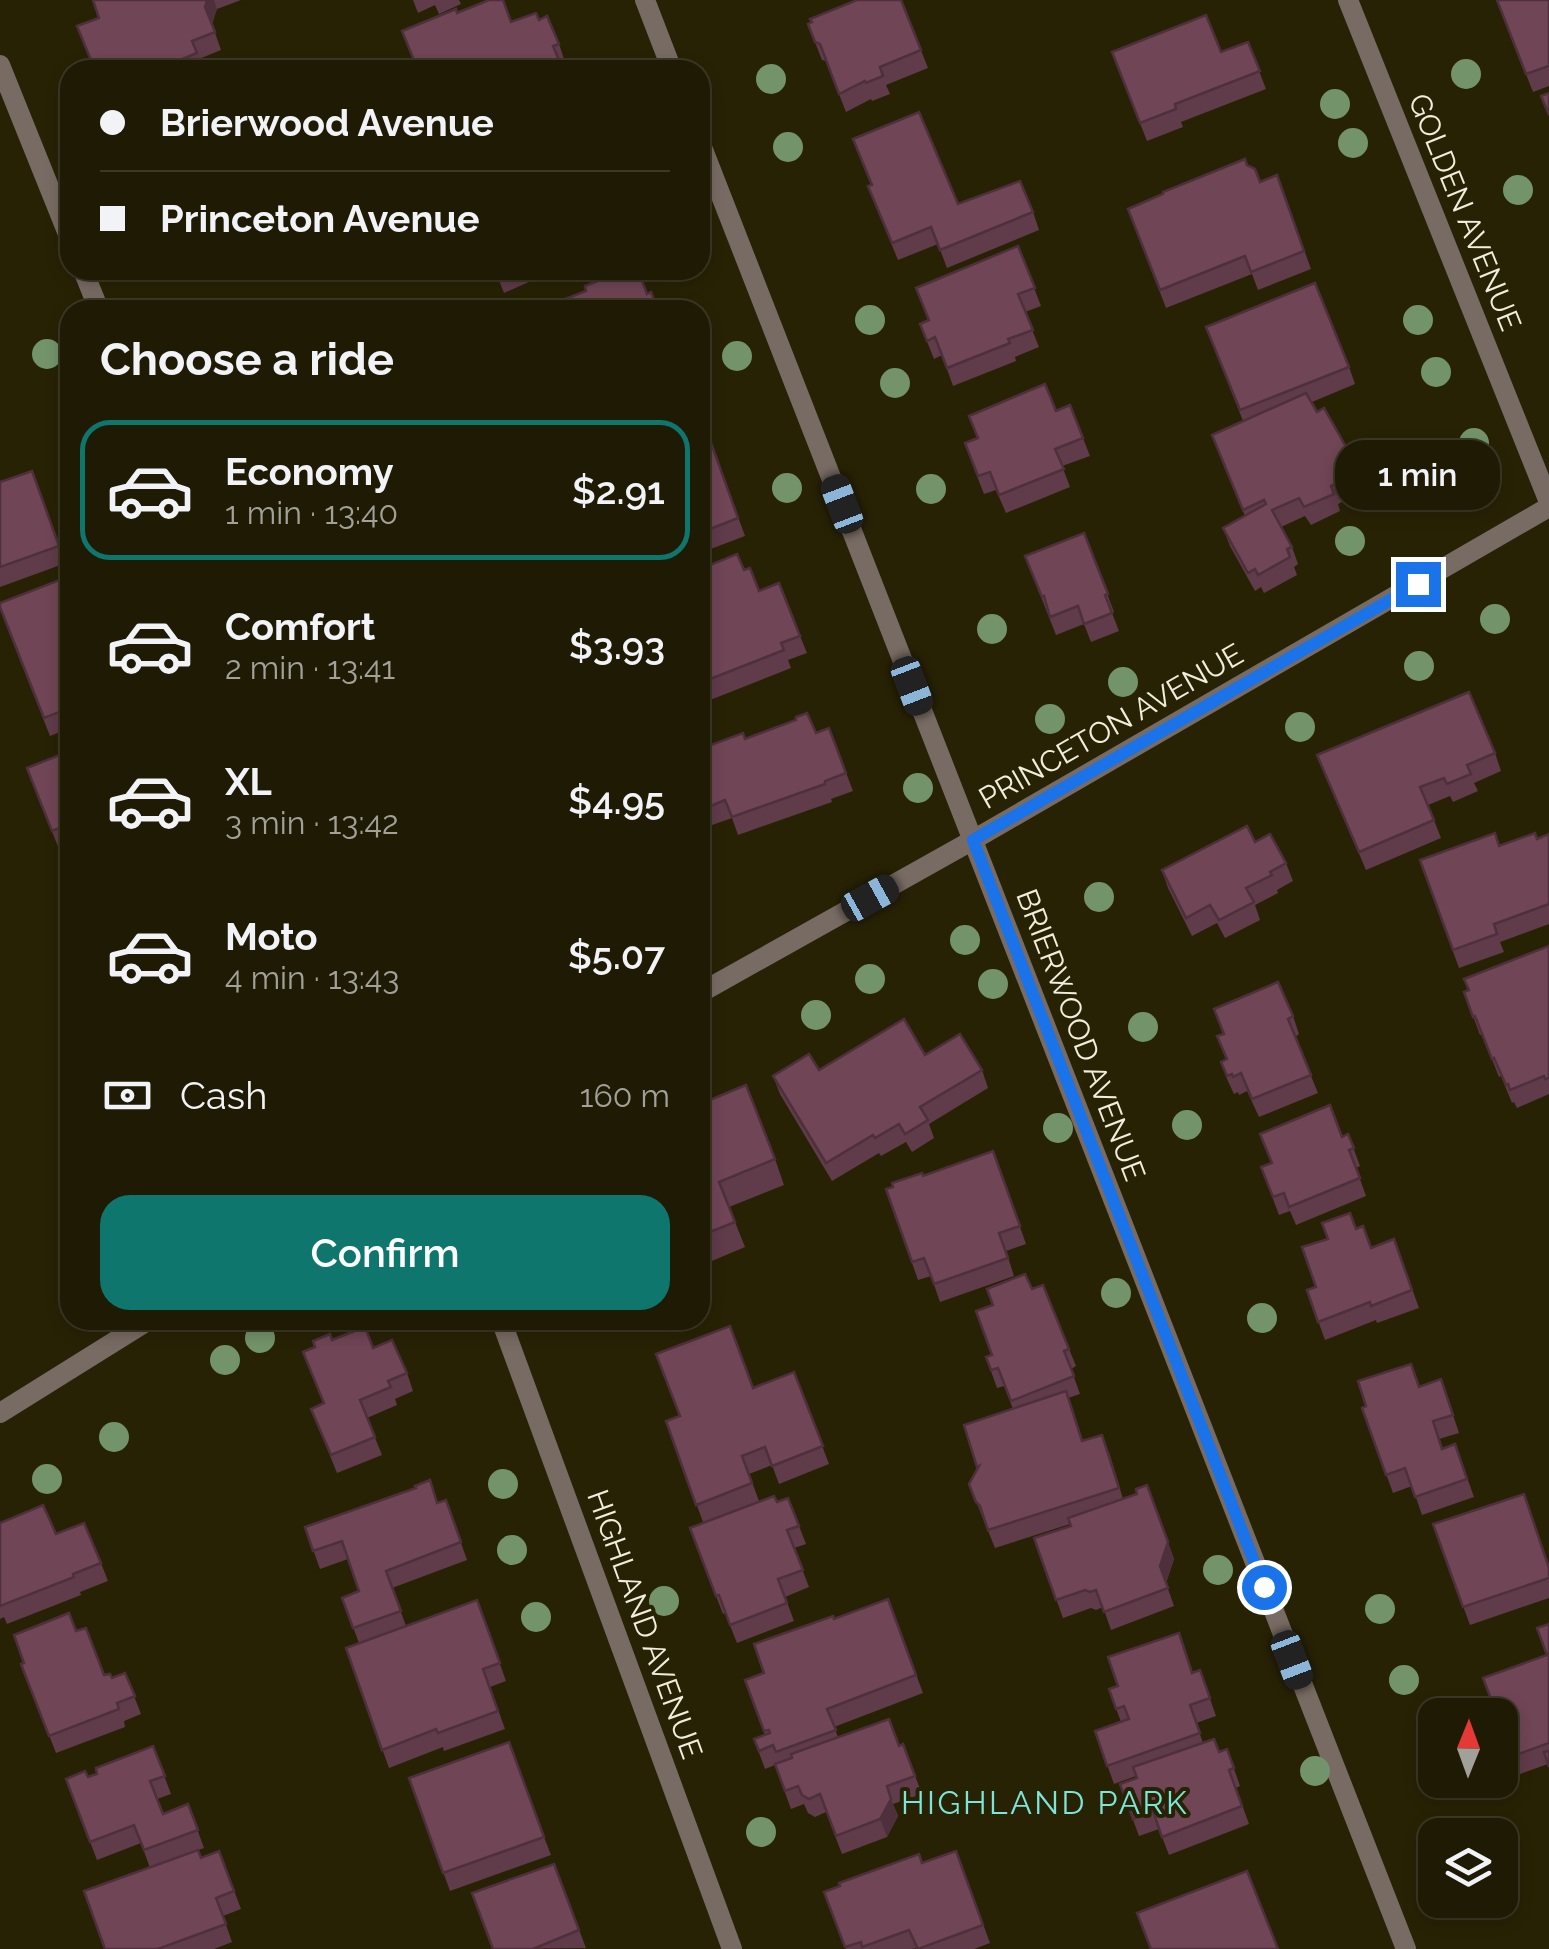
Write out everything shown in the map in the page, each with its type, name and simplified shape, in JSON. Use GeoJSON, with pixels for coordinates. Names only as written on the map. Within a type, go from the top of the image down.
{"type":"FeatureCollection","features":[{"type":"Feature","properties":{"kind":"street"},"geometry":{"type":"LineString","coordinates":[[644,0],[668,60]]}},
{"type":"Feature","properties":{"kind":"street","name":"GOLDEN AVENUE"},"geometry":{"type":"LineString","coordinates":[[1348,0],[1549,504]]}},
{"type":"Feature","properties":{"kind":"street"},"geometry":{"type":"LineString","coordinates":[[0,66],[60,213]]}},
{"type":"Feature","properties":{"kind":"street","name":"BRIERWOOD AVENUE"},"geometry":{"type":"LineString","coordinates":[[710,168],[1406,1949]]}},
{"type":"Feature","properties":{"kind":"street","name":"PRINCETON AVENUE"},"geometry":{"type":"LineString","coordinates":[[710,987],[973,840],[1549,504]]}},
{"type":"Feature","properties":{"kind":"street"},"geometry":{"type":"LineString","coordinates":[[0,1413],[134,1330]]}},
{"type":"Feature","properties":{"kind":"street","name":"HIGHLAND AVENUE"},"geometry":{"type":"LineString","coordinates":[[505,1330],[732,1949]]}},
{"type":"Feature","properties":{"kind":"building"},"geometry":{"type":"Polygon","coordinates":[[[93,0],[207,0],[205,7],[215,32],[192,41],[197,53],[180,60],[91,60],[77,26],[99,18],[93,0]]]}},
{"type":"Feature","properties":{"kind":"building"},"geometry":{"type":"Polygon","coordinates":[[[489,0],[503,0],[511,22],[536,13],[539,20],[547,16],[559,44],[553,46],[559,60],[414,60],[402,31],[456,9],[457,13],[489,0]]]}},
{"type":"Feature","properties":{"kind":"building"},"geometry":{"type":"Polygon","coordinates":[[[857,0],[901,0],[921,50],[880,67],[883,76],[839,94],[808,24],[810,19],[857,0]]]}},
{"type":"Feature","properties":{"kind":"building"},"geometry":{"type":"Polygon","coordinates":[[[1497,0],[1549,0],[1549,66],[1526,74],[1497,0]]]}},
{"type":"Feature","properties":{"kind":"building"},"geometry":{"type":"Polygon","coordinates":[[[1206,15],[1221,52],[1248,42],[1260,71],[1175,104],[1176,109],[1140,123],[1112,52],[1206,15]]]}},
{"type":"Feature","properties":{"kind":"building"},"geometry":{"type":"Polygon","coordinates":[[[1549,93],[1549,115],[1541,96],[1549,93]]]}},
{"type":"Feature","properties":{"kind":"building"},"geometry":{"type":"Polygon","coordinates":[[[919,112],[958,204],[1020,181],[1033,212],[940,250],[931,227],[892,243],[853,139],[919,112]]]}},
{"type":"Feature","properties":{"kind":"building"},"geometry":{"type":"Polygon","coordinates":[[[1245,159],[1260,182],[1277,175],[1304,251],[1251,272],[1245,256],[1160,290],[1128,209],[1245,159]]]}},
{"type":"Feature","properties":{"kind":"building"},"geometry":{"type":"Polygon","coordinates":[[[1018,246],[1035,288],[1018,294],[1033,330],[947,368],[935,337],[927,341],[920,324],[929,320],[916,288],[1018,246]]]}},
{"type":"Feature","properties":{"kind":"building"},"geometry":{"type":"Polygon","coordinates":[[[600,280],[642,280],[654,300],[563,300],[586,291],[585,286],[600,280]]]}},
{"type":"Feature","properties":{"kind":"building"},"geometry":{"type":"Polygon","coordinates":[[[1315,283],[1349,367],[1240,410],[1206,327],[1315,283]]]}},
{"type":"Feature","properties":{"kind":"building"},"geometry":{"type":"Polygon","coordinates":[[[1045,384],[1056,411],[1070,405],[1083,438],[1055,449],[1064,469],[999,495],[990,472],[978,476],[965,443],[978,438],[969,416],[1045,384]]]}},
{"type":"Feature","properties":{"kind":"building"},"geometry":{"type":"Polygon","coordinates":[[[1306,393],[1317,412],[1324,408],[1355,463],[1352,476],[1331,486],[1334,494],[1304,507],[1299,498],[1272,510],[1292,547],[1287,549],[1290,557],[1258,575],[1255,569],[1248,573],[1223,528],[1266,504],[1264,500],[1243,510],[1212,435],[1306,393]]]}},
{"type":"Feature","properties":{"kind":"building"},"geometry":{"type":"Polygon","coordinates":[[[710,440],[738,518],[710,529],[710,440]]]}},
{"type":"Feature","properties":{"kind":"building"},"geometry":{"type":"Polygon","coordinates":[[[32,471],[59,546],[0,567],[0,482],[32,471]]]}},
{"type":"Feature","properties":{"kind":"building"},"geometry":{"type":"Polygon","coordinates":[[[1084,533],[1112,613],[1084,624],[1078,606],[1050,617],[1025,556],[1084,533]]]}},
{"type":"Feature","properties":{"kind":"building"},"geometry":{"type":"Polygon","coordinates":[[[737,554],[744,570],[750,568],[759,591],[779,583],[800,636],[781,643],[784,650],[710,679],[710,565],[737,554]]]}},
{"type":"Feature","properties":{"kind":"building"},"geometry":{"type":"Polygon","coordinates":[[[60,580],[60,712],[44,718],[0,603],[60,580]]]}},
{"type":"Feature","properties":{"kind":"building"},"geometry":{"type":"Polygon","coordinates":[[[1469,692],[1495,753],[1467,765],[1471,774],[1447,784],[1444,778],[1420,787],[1434,820],[1359,852],[1317,755],[1469,692]]]}},
{"type":"Feature","properties":{"kind":"building"},"geometry":{"type":"Polygon","coordinates":[[[807,713],[816,733],[829,728],[846,773],[732,817],[725,800],[710,806],[710,745],[743,733],[745,739],[807,713]]]}},
{"type":"Feature","properties":{"kind":"building"},"geometry":{"type":"Polygon","coordinates":[[[60,755],[60,828],[52,831],[27,768],[60,755]]]}},
{"type":"Feature","properties":{"kind":"building"},"geometry":{"type":"Polygon","coordinates":[[[1247,826],[1255,842],[1270,834],[1286,863],[1246,888],[1254,902],[1219,920],[1210,905],[1186,918],[1162,870],[1247,826]]]}},
{"type":"Feature","properties":{"kind":"building"},"geometry":{"type":"Polygon","coordinates":[[[1495,833],[1499,846],[1535,833],[1537,839],[1549,834],[1549,904],[1494,924],[1497,934],[1453,950],[1420,860],[1495,833]]]}},
{"type":"Feature","properties":{"kind":"building"},"geometry":{"type":"Polygon","coordinates":[[[1549,946],[1549,1078],[1544,1076],[1510,1090],[1473,1017],[1464,979],[1549,946]]]}},
{"type":"Feature","properties":{"kind":"building"},"geometry":{"type":"Polygon","coordinates":[[[1278,982],[1311,1075],[1252,1099],[1241,1073],[1227,1076],[1221,1062],[1227,1059],[1217,1036],[1224,1034],[1214,1009],[1278,982]]]}},
{"type":"Feature","properties":{"kind":"building"},"geometry":{"type":"Polygon","coordinates":[[[904,1019],[925,1055],[960,1034],[982,1070],[920,1107],[928,1120],[905,1134],[899,1124],[826,1163],[773,1076],[809,1054],[819,1070],[904,1019]]]}},
{"type":"Feature","properties":{"kind":"building"},"geometry":{"type":"Polygon","coordinates":[[[746,1085],[775,1159],[719,1182],[735,1222],[710,1232],[710,1100],[746,1085]]]}},
{"type":"Feature","properties":{"kind":"building"},"geometry":{"type":"Polygon","coordinates":[[[1330,1105],[1342,1137],[1348,1134],[1354,1148],[1349,1150],[1360,1178],[1289,1207],[1284,1193],[1273,1197],[1261,1167],[1272,1163],[1260,1134],[1330,1105]]]}},
{"type":"Feature","properties":{"kind":"building"},"geometry":{"type":"Polygon","coordinates":[[[993,1151],[1020,1226],[999,1233],[1008,1258],[934,1284],[924,1258],[912,1262],[886,1189],[893,1187],[892,1183],[993,1151]]]}},
{"type":"Feature","properties":{"kind":"building"},"geometry":{"type":"Polygon","coordinates":[[[1350,1213],[1356,1229],[1363,1226],[1371,1248],[1394,1239],[1412,1290],[1318,1322],[1307,1290],[1316,1287],[1302,1247],[1328,1239],[1322,1223],[1350,1213]]]}},
{"type":"Feature","properties":{"kind":"building"},"geometry":{"type":"Polygon","coordinates":[[[1025,1274],[1032,1289],[1043,1285],[1069,1349],[1064,1351],[1074,1376],[1011,1401],[998,1368],[991,1370],[986,1357],[992,1355],[976,1311],[993,1305],[987,1289],[1025,1274]]]}},
{"type":"Feature","properties":{"kind":"building"},"geometry":{"type":"Polygon","coordinates":[[[730,1326],[753,1388],[794,1372],[823,1446],[772,1466],[765,1447],[742,1456],[752,1483],[696,1505],[666,1421],[680,1416],[656,1354],[730,1326]]]}},
{"type":"Feature","properties":{"kind":"building"},"geometry":{"type":"Polygon","coordinates":[[[366,1330],[373,1348],[392,1340],[407,1373],[388,1381],[391,1387],[360,1400],[375,1437],[331,1455],[311,1409],[324,1403],[303,1352],[315,1347],[313,1341],[330,1334],[332,1340],[366,1330]]]}},
{"type":"Feature","properties":{"kind":"building"},"geometry":{"type":"Polygon","coordinates":[[[1411,1364],[1419,1387],[1441,1379],[1453,1415],[1433,1421],[1442,1449],[1455,1444],[1467,1479],[1415,1497],[1405,1468],[1386,1475],[1362,1408],[1366,1406],[1358,1381],[1411,1364]]]}},
{"type":"Feature","properties":{"kind":"building"},"geometry":{"type":"Polygon","coordinates":[[[1066,1391],[1082,1441],[1102,1435],[1119,1488],[988,1530],[969,1484],[979,1466],[964,1425],[1066,1391]]]}},
{"type":"Feature","properties":{"kind":"building"},"geometry":{"type":"Polygon","coordinates":[[[430,1480],[437,1503],[446,1500],[461,1542],[386,1571],[401,1611],[353,1628],[342,1598],[359,1591],[342,1541],[313,1551],[305,1527],[430,1480]]]}},
{"type":"Feature","properties":{"kind":"building"},"geometry":{"type":"Polygon","coordinates":[[[1147,1485],[1168,1542],[1160,1566],[1168,1588],[1104,1612],[1096,1590],[1056,1600],[1034,1538],[1071,1526],[1068,1518],[1137,1494],[1136,1489],[1147,1485]]]}},
{"type":"Feature","properties":{"kind":"building"},"geometry":{"type":"Polygon","coordinates":[[[1524,1494],[1549,1578],[1463,1607],[1433,1524],[1524,1494]]]}},
{"type":"Feature","properties":{"kind":"building"},"geometry":{"type":"Polygon","coordinates":[[[774,1496],[777,1502],[788,1498],[799,1526],[787,1530],[803,1570],[778,1579],[787,1603],[730,1625],[690,1528],[774,1496]]]}},
{"type":"Feature","properties":{"kind":"building"},"geometry":{"type":"Polygon","coordinates":[[[43,1505],[56,1534],[84,1523],[101,1563],[0,1606],[0,1523],[43,1505]]]}},
{"type":"Feature","properties":{"kind":"building"},"geometry":{"type":"Polygon","coordinates":[[[888,1599],[916,1675],[827,1709],[836,1730],[776,1752],[773,1745],[759,1751],[754,1739],[770,1733],[764,1731],[745,1680],[764,1673],[754,1644],[888,1599]]]}},
{"type":"Feature","properties":{"kind":"building"},"geometry":{"type":"Polygon","coordinates":[[[477,1600],[500,1663],[483,1669],[498,1711],[382,1750],[346,1648],[477,1600]]]}},
{"type":"Feature","properties":{"kind":"building"},"geometry":{"type":"Polygon","coordinates":[[[69,1613],[76,1631],[86,1628],[104,1675],[110,1674],[112,1678],[125,1673],[135,1696],[117,1703],[119,1709],[49,1736],[14,1635],[69,1613]]]}},
{"type":"Feature","properties":{"kind":"building"},"geometry":{"type":"Polygon","coordinates":[[[1549,1624],[1549,1743],[1518,1754],[1518,1698],[1491,1698],[1483,1678],[1547,1655],[1537,1628],[1549,1624]]]}},
{"type":"Feature","properties":{"kind":"building"},"geometry":{"type":"Polygon","coordinates":[[[1179,1633],[1192,1673],[1200,1670],[1210,1698],[1190,1705],[1200,1733],[1107,1766],[1095,1731],[1129,1719],[1124,1706],[1116,1709],[1109,1689],[1118,1686],[1108,1657],[1179,1633]]]}},
{"type":"Feature","properties":{"kind":"building"},"geometry":{"type":"Polygon","coordinates":[[[889,1719],[915,1776],[887,1786],[891,1799],[880,1819],[836,1836],[820,1794],[809,1799],[798,1786],[785,1791],[775,1764],[792,1758],[791,1754],[889,1719]]]}},
{"type":"Feature","properties":{"kind":"building"},"geometry":{"type":"Polygon","coordinates":[[[1214,1739],[1219,1752],[1227,1749],[1234,1768],[1229,1770],[1242,1806],[1162,1837],[1153,1811],[1133,1819],[1120,1784],[1137,1778],[1133,1767],[1214,1739]]]}},
{"type":"Feature","properties":{"kind":"building"},"geometry":{"type":"Polygon","coordinates":[[[509,1742],[544,1837],[443,1873],[409,1778],[509,1742]]]}},
{"type":"Feature","properties":{"kind":"building"},"geometry":{"type":"Polygon","coordinates":[[[153,1746],[165,1776],[150,1781],[163,1814],[188,1804],[198,1830],[144,1850],[134,1825],[90,1842],[66,1779],[85,1771],[88,1777],[97,1774],[96,1768],[153,1746]]]}},
{"type":"Feature","properties":{"kind":"building"},"geometry":{"type":"Polygon","coordinates":[[[198,1850],[201,1858],[219,1851],[234,1891],[216,1898],[226,1924],[158,1949],[105,1949],[84,1891],[198,1850]]]}},
{"type":"Feature","properties":{"kind":"building"},"geometry":{"type":"Polygon","coordinates":[[[956,1851],[983,1925],[918,1949],[909,1930],[862,1947],[861,1942],[845,1947],[824,1892],[919,1854],[922,1863],[956,1851]]]}},
{"type":"Feature","properties":{"kind":"building"},"geometry":{"type":"Polygon","coordinates":[[[554,1864],[579,1930],[533,1949],[493,1949],[472,1893],[554,1864]]]}},
{"type":"Feature","properties":{"kind":"building"},"geometry":{"type":"Polygon","coordinates":[[[1247,1871],[1278,1949],[1151,1949],[1137,1913],[1247,1871]]]}},
{"type":"Feature","properties":{"kind":"district","name":"HIGHLAND PARK"},"geometry":{"type":"Point","coordinates":[1045,1802]}},
{"type":"Feature","properties":{"kind":"route"},"geometry":{"type":"LineString","coordinates":[[1264,1587],[973,840],[1418,584]]}}]}
